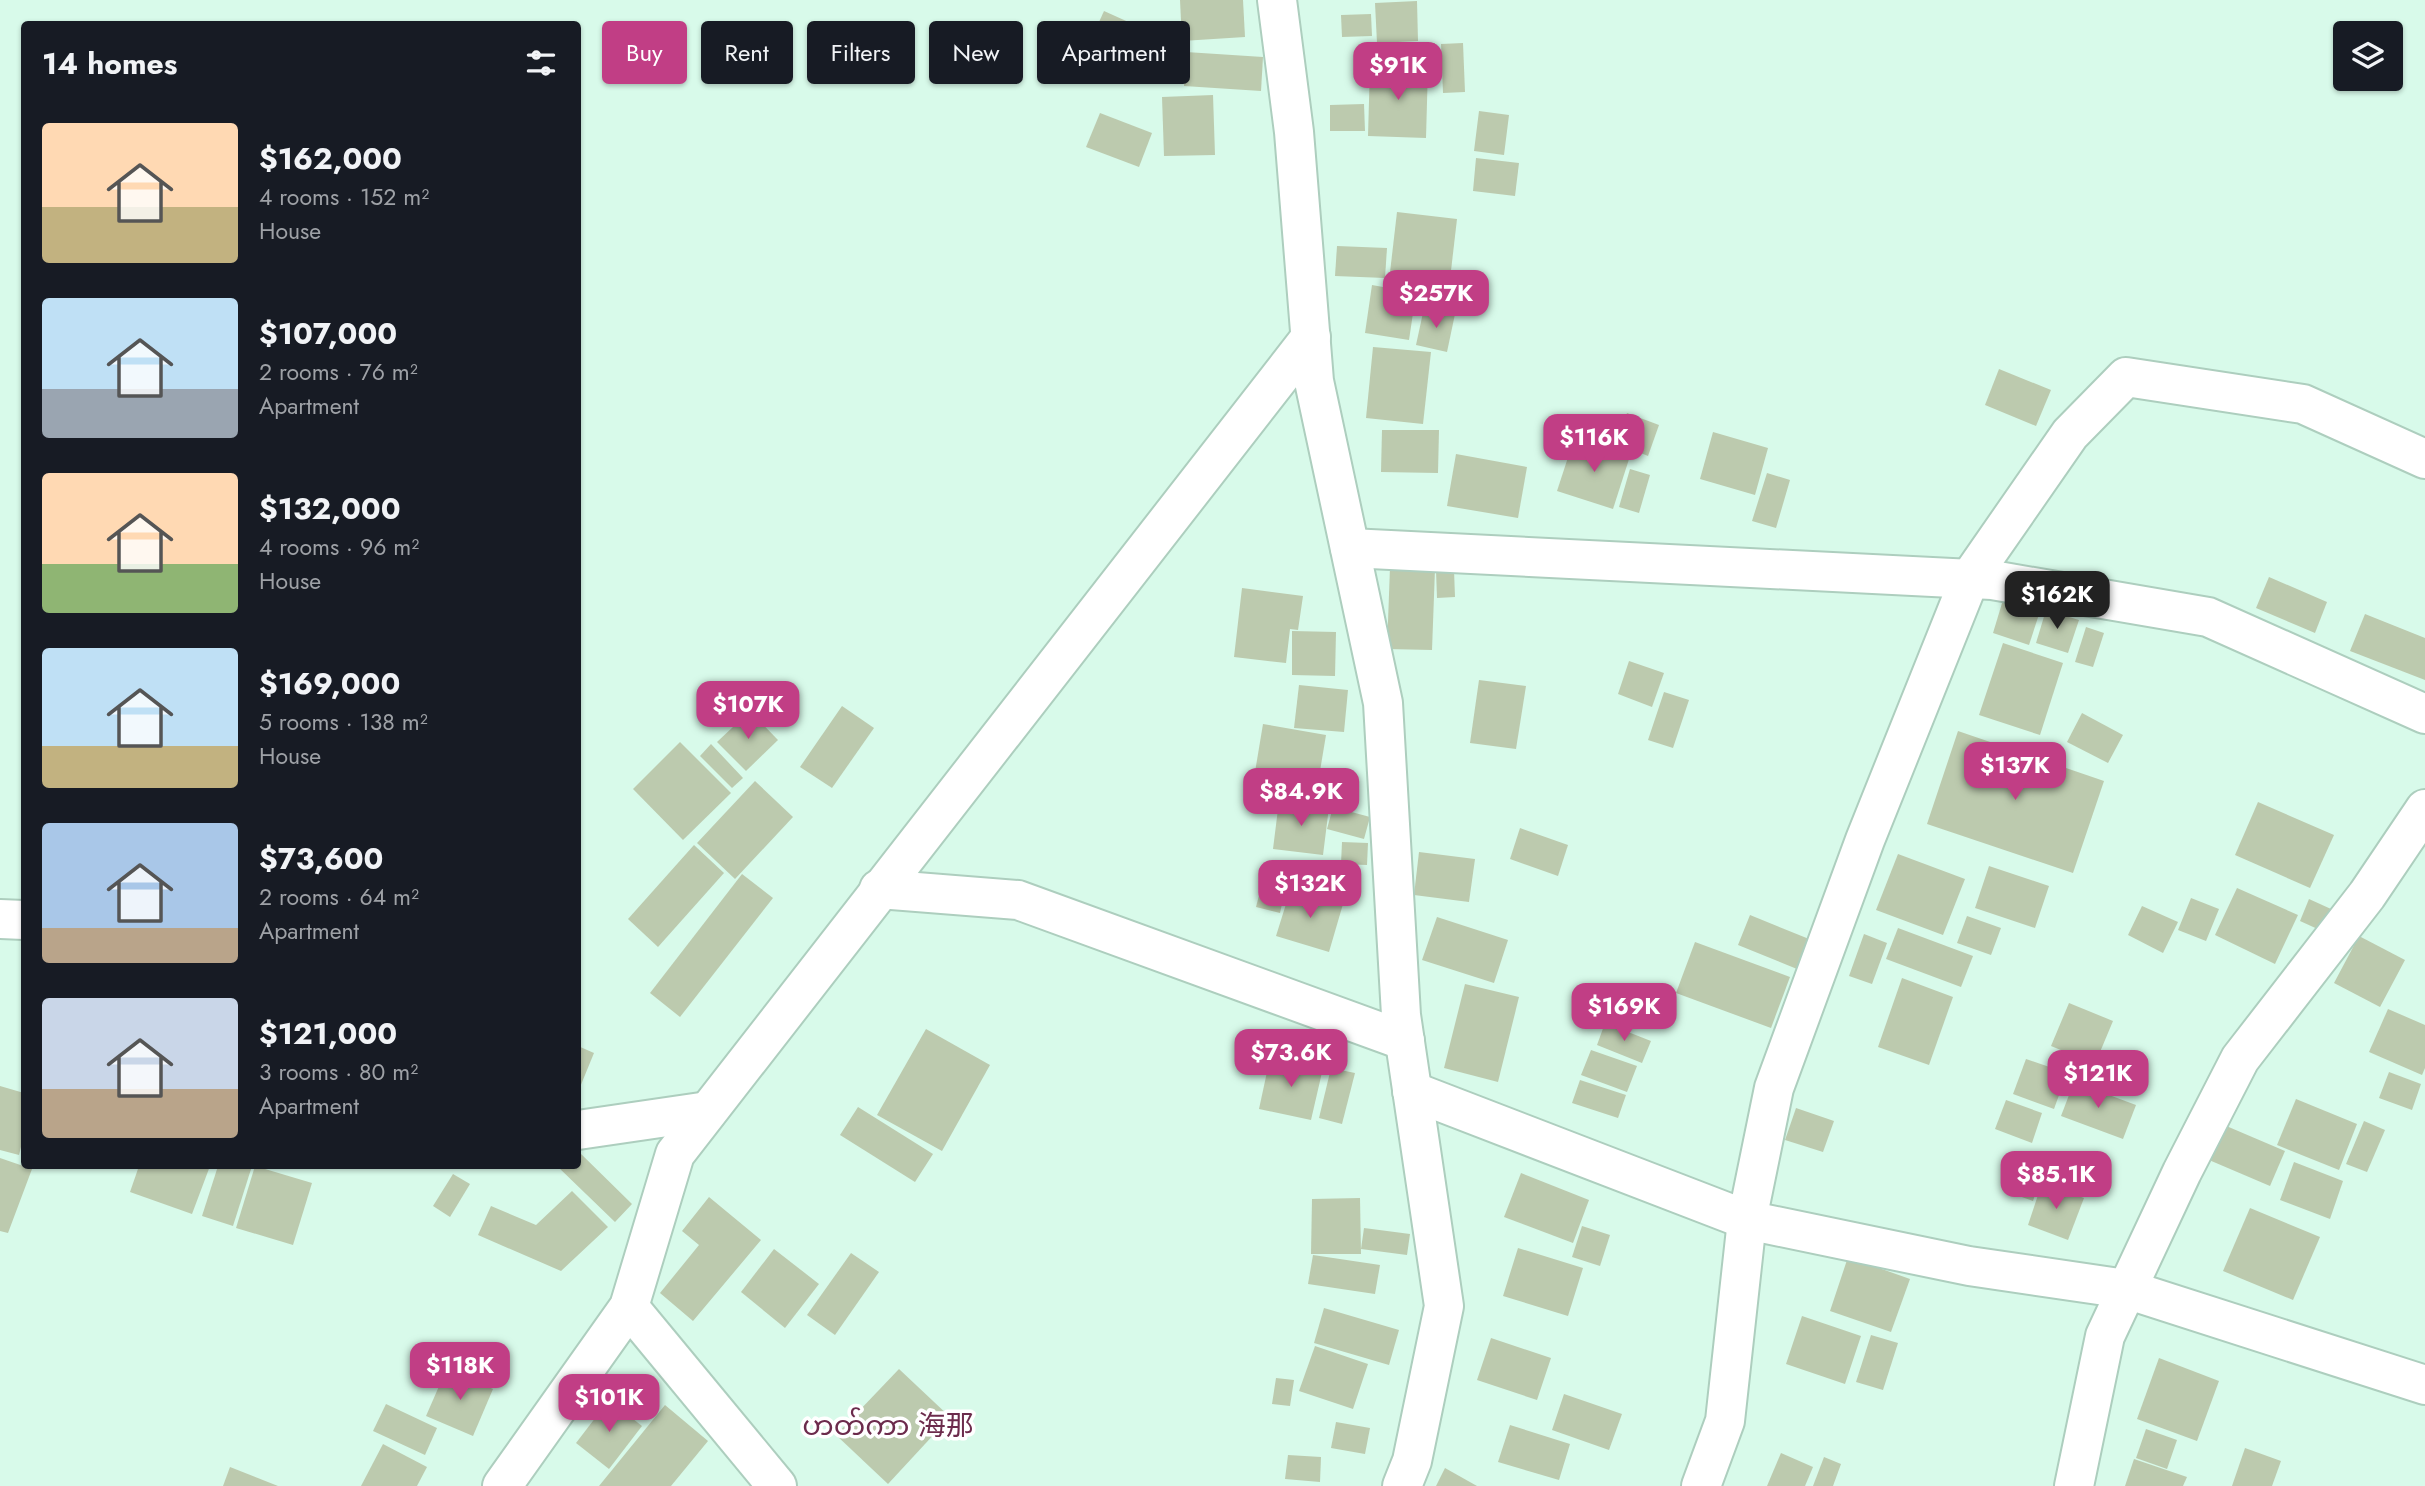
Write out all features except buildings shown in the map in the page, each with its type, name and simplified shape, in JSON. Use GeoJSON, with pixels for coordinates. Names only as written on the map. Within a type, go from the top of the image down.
{"type":"FeatureCollection","features":[{"type":"Feature","properties":{"kind":"street"},"geometry":{"type":"LineString","coordinates":[[1277,0],[1294,132],[1314,381],[1383,703],[1401,1015],[1444,1306],[1412,1461],[1402,1486]]}},
{"type":"Feature","properties":{"kind":"street"},"geometry":{"type":"LineString","coordinates":[[502,1486],[629,1307],[675,1154],[1311,337]]}},
{"type":"Feature","properties":{"kind":"street"},"geometry":{"type":"LineString","coordinates":[[1701,1486],[1725,1421],[1747,1220],[1774,1088],[1865,840],[1970,578],[2070,434],[2126,377],[2303,404],[2425,458]]}},
{"type":"Feature","properties":{"kind":"street"},"geometry":{"type":"LineString","coordinates":[[1350,548],[1992,580],[2208,617],[2425,714]]}},
{"type":"Feature","properties":{"kind":"street"},"geometry":{"type":"LineString","coordinates":[[2074,1486],[2105,1336],[2182,1172],[2240,1059],[2367,895],[2425,809]]}},
{"type":"Feature","properties":{"kind":"street"},"geometry":{"type":"LineString","coordinates":[[879,889],[1017,900],[1405,1041]]}},
{"type":"Feature","properties":{"kind":"street"},"geometry":{"type":"LineString","coordinates":[[0,919],[21,920]]}},
{"type":"Feature","properties":{"kind":"street"},"geometry":{"type":"LineString","coordinates":[[1412,1091],[1747,1220],[1969,1266],[2126,1289],[2425,1385]]}},
{"type":"Feature","properties":{"kind":"street"},"geometry":{"type":"LineString","coordinates":[[581,1130],[708,1111]]}},
{"type":"Feature","properties":{"kind":"street"},"geometry":{"type":"LineString","coordinates":[[629,1307],[777,1486]]}},
{"type":"Feature","properties":{"kind":"district","name":"ဟတ်ကာ 海那"},"geometry":{"type":"Point","coordinates":[888,1425]}}]}
